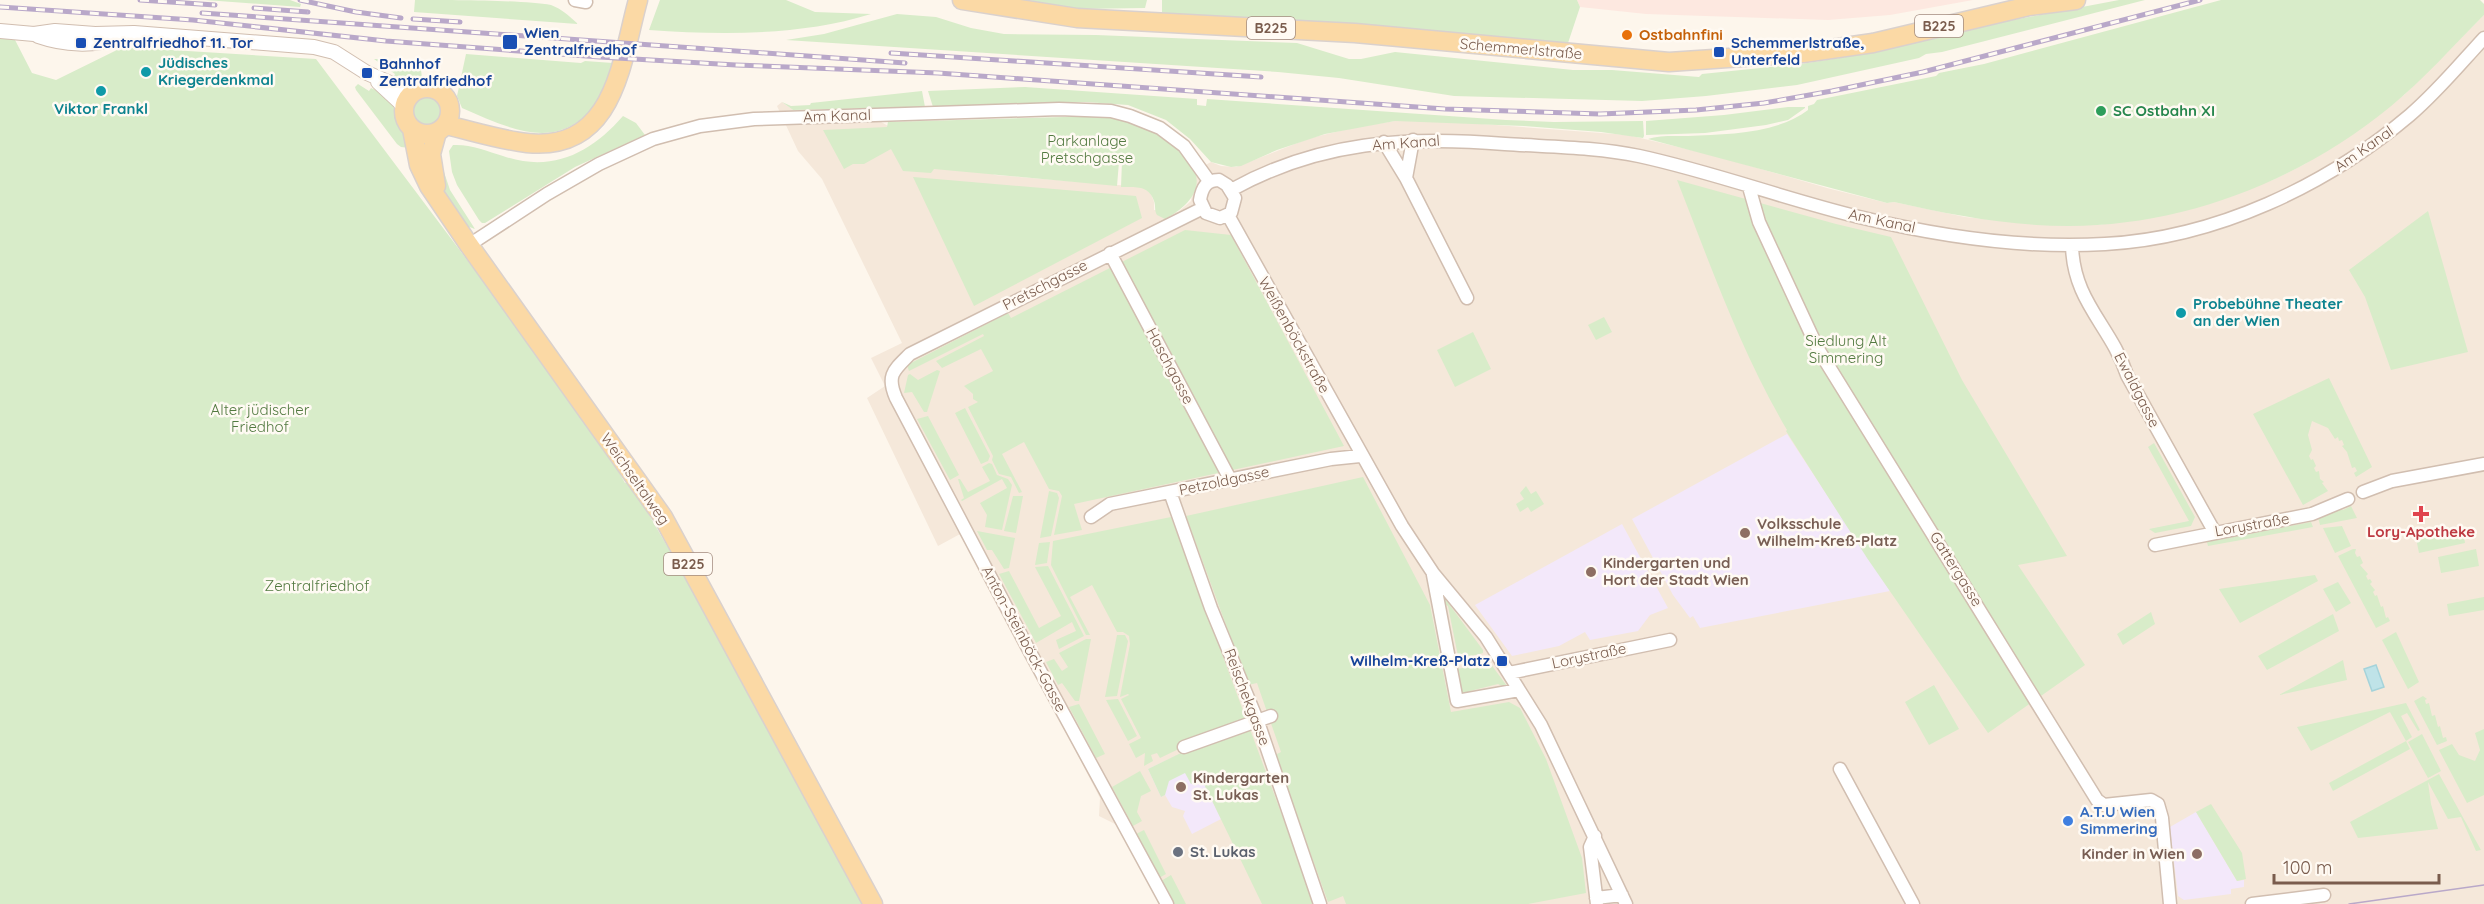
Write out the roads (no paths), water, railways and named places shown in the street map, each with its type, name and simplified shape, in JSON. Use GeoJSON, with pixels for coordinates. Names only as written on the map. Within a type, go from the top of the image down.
{"type":"FeatureCollection","features":[{"type":"Feature","properties":{"kind":"main road"},"geometry":{"type":"LineString","coordinates":[[412,129],[424,134],[444,122],[524,143],[551,143],[579,132],[597,118],[614,92],[638,0]]}},
{"type":"Feature","properties":{"kind":"main road","name":"Schemmerlstraße"},"geometry":{"type":"LineString","coordinates":[[962,0],[1077,18],[1355,33],[1669,62],[1700,62],[1826,50],[1873,43],[2029,6],[2076,0]]}},
{"type":"Feature","properties":{"kind":"main road"},"geometry":{"type":"LineString","coordinates":[[409,100],[423,88],[435,89],[446,97],[444,122]]}},
{"type":"Feature","properties":{"kind":"main road","name":"Weichseltalweg"},"geometry":{"type":"LineString","coordinates":[[409,100],[407,122],[412,129],[421,171],[469,245],[663,517],[873,904]]}},
{"type":"Feature","properties":{"kind":"main road","name":"Weichseltalweg"},"geometry":{"type":"LineString","coordinates":[[438,198],[431,154],[444,122]]}},
{"type":"Feature","properties":{"kind":"street"},"geometry":{"type":"LineString","coordinates":[[0,31],[34,34],[56,41],[94,44],[129,33],[322,48],[338,54],[409,100]]}},
{"type":"Feature","properties":{"kind":"street","name":"Am Kanal"},"geometry":{"type":"LineString","coordinates":[[1231,190],[1255,177],[1296,162],[1350,147],[1413,140],[1464,141],[1618,153],[1665,163],[1815,206],[1894,224],[1993,240],[2072,245],[2108,244],[2169,235],[2243,213],[2296,190],[2338,167],[2390,132],[2433,94],[2484,38]]}},
{"type":"Feature","properties":{"kind":"street","name":"Am Kanal"},"geometry":{"type":"LineString","coordinates":[[469,245],[582,174],[653,139],[700,126],[754,119],[1059,109],[1111,111],[1146,122],[1166,132],[1184,146],[1209,181]]}},
{"type":"Feature","properties":{"kind":"street"},"geometry":{"type":"LineString","coordinates":[[1406,178],[1413,140]]}},
{"type":"Feature","properties":{"kind":"street"},"geometry":{"type":"LineString","coordinates":[[1383,142],[1406,178],[1467,298]]}},
{"type":"Feature","properties":{"kind":"street"},"geometry":{"type":"LineString","coordinates":[[1219,180],[1231,190],[1234,204],[1228,215],[1220,218],[1213,217],[1203,208],[1200,200],[1209,181],[1219,180]]}},
{"type":"Feature","properties":{"kind":"street","name":"Gattergasse"},"geometry":{"type":"LineString","coordinates":[[1749,187],[1760,222],[1818,349],[2097,800],[2104,805],[2151,800],[2158,804],[2162,818],[2170,904]]}},
{"type":"Feature","properties":{"kind":"street","name":"Pretschgasse"},"geometry":{"type":"LineString","coordinates":[[893,370],[910,354],[1203,208]]}},
{"type":"Feature","properties":{"kind":"street","name":"Weißenböckstraße"},"geometry":{"type":"LineString","coordinates":[[1228,215],[1360,456]]}},
{"type":"Feature","properties":{"kind":"street","name":"Ewaldgasse"},"geometry":{"type":"LineString","coordinates":[[2072,245],[2072,262],[2080,287],[2101,328],[2120,354],[2127,375],[2214,531]]}},
{"type":"Feature","properties":{"kind":"street","name":"Haschgasse"},"geometry":{"type":"LineString","coordinates":[[1110,253],[1230,478]]}},
{"type":"Feature","properties":{"kind":"street","name":"Anton-Steinböck-Gasse"},"geometry":{"type":"LineString","coordinates":[[893,370],[890,380],[896,398],[1167,904]]}},
{"type":"Feature","properties":{"kind":"street"},"geometry":{"type":"LineString","coordinates":[[1360,456],[1433,573],[1486,637],[1541,725],[1594,836],[1624,899],[1597,901],[1590,847],[1594,836]]}},
{"type":"Feature","properties":{"kind":"street","name":"Petzoldgasse"},"geometry":{"type":"LineString","coordinates":[[1091,517],[1110,504],[1230,478],[1331,459],[1360,456]]}},
{"type":"Feature","properties":{"kind":"street"},"geometry":{"type":"LineString","coordinates":[[2363,492],[2392,482],[2484,464]]}},
{"type":"Feature","properties":{"kind":"street","name":"Reischekgasse"},"geometry":{"type":"LineString","coordinates":[[1170,492],[1211,608],[1258,722],[1320,904]]}},
{"type":"Feature","properties":{"kind":"street","name":"Lorystraße"},"geometry":{"type":"LineString","coordinates":[[2156,545],[2214,531],[2312,514],[2348,499]]}},
{"type":"Feature","properties":{"kind":"street"},"geometry":{"type":"LineString","coordinates":[[1433,573],[1457,701],[1519,690]]}},
{"type":"Feature","properties":{"kind":"street","name":"Lorystraße"},"geometry":{"type":"LineString","coordinates":[[1509,673],[1670,640]]}},
{"type":"Feature","properties":{"kind":"street"},"geometry":{"type":"LineString","coordinates":[[1185,747],[1271,716]]}},
{"type":"Feature","properties":{"kind":"street"},"geometry":{"type":"LineString","coordinates":[[1840,769],[1912,904]]}},
{"type":"Feature","properties":{"kind":"street"},"geometry":{"type":"LineString","coordinates":[[2252,904],[2324,895]]}},
{"type":"Feature","properties":{"kind":"water"},"geometry":{"type":"Polygon","coordinates":[[[2376,665],[2384,687],[2372,691],[2364,669],[2376,665]]]}},
{"type":"Feature","properties":{"kind":"tram line"},"geometry":{"type":"LineString","coordinates":[[2349,904],[2484,885]]}},
{"type":"Feature","properties":{"kind":"railway"},"geometry":{"type":"LineString","coordinates":[[140,0],[215,5]]}},
{"type":"Feature","properties":{"kind":"railway"},"geometry":{"type":"LineString","coordinates":[[300,0],[356,12],[401,18]]}},
{"type":"Feature","properties":{"kind":"railway"},"geometry":{"type":"LineString","coordinates":[[0,7],[193,20],[386,41],[600,57],[938,73],[1445,109],[1600,114],[1696,110],[1764,103],[1832,91],[1923,72],[2200,0]]}},
{"type":"Feature","properties":{"kind":"railway"},"geometry":{"type":"LineString","coordinates":[[254,8],[308,12]]}},
{"type":"Feature","properties":{"kind":"railway"},"geometry":{"type":"LineString","coordinates":[[202,13],[905,63]]}},
{"type":"Feature","properties":{"kind":"railway"},"geometry":{"type":"LineString","coordinates":[[413,19],[460,22]]}},
{"type":"Feature","properties":{"kind":"railway"},"geometry":{"type":"LineString","coordinates":[[891,53],[1261,77]]}},
{"type":"Feature","properties":{"kind":"place","name":"Ostbahnfini"},"geometry":{"type":"Point","coordinates":[1627,35]}},
{"type":"Feature","properties":{"kind":"place","name":"Wien Zentralfriedhof"},"geometry":{"type":"Point","coordinates":[510,42]}},
{"type":"Feature","properties":{"kind":"place","name":"Zentralfriedhof 11. Tor"},"geometry":{"type":"Point","coordinates":[81,43]}},
{"type":"Feature","properties":{"kind":"place","name":"Schemmerlstraße, Unterfeld"},"geometry":{"type":"Point","coordinates":[1719,52]}},
{"type":"Feature","properties":{"kind":"place","name":"Jüdisches Kriegerdenkmal"},"geometry":{"type":"Point","coordinates":[146,72]}},
{"type":"Feature","properties":{"kind":"place","name":"Bahnhof Zentralfriedhof"},"geometry":{"type":"Point","coordinates":[367,73]}},
{"type":"Feature","properties":{"kind":"place","name":"Viktor Frankl"},"geometry":{"type":"Point","coordinates":[101,91]}},
{"type":"Feature","properties":{"kind":"place","name":"SC Ostbahn XI"},"geometry":{"type":"Point","coordinates":[2101,111]}},
{"type":"Feature","properties":{"kind":"place","name":"Probebühne Theater an der Wien"},"geometry":{"type":"Point","coordinates":[2181,313]}},
{"type":"Feature","properties":{"kind":"place","name":"Lory-Apotheke"},"geometry":{"type":"Point","coordinates":[2421,514]}},
{"type":"Feature","properties":{"kind":"place","name":"Volksschule Wilhelm-Kreß-Platz"},"geometry":{"type":"Point","coordinates":[1745,533]}},
{"type":"Feature","properties":{"kind":"place","name":"Kindergarten und Hort der Stadt Wien"},"geometry":{"type":"Point","coordinates":[1591,572]}},
{"type":"Feature","properties":{"kind":"place","name":"Wilhelm-Kreß-Platz"},"geometry":{"type":"Point","coordinates":[1502,661]}},
{"type":"Feature","properties":{"kind":"place","name":"Kindergarten St. Lukas"},"geometry":{"type":"Point","coordinates":[1181,787]}},
{"type":"Feature","properties":{"kind":"place","name":"A.T.U Wien Simmering"},"geometry":{"type":"Point","coordinates":[2068,821]}},
{"type":"Feature","properties":{"kind":"place","name":"St. Lukas"},"geometry":{"type":"Point","coordinates":[1178,852]}},
{"type":"Feature","properties":{"kind":"place","name":"Kinder in Wien"},"geometry":{"type":"Point","coordinates":[2197,854]}},
{"type":"Feature","properties":{"kind":"park label","name":"Parkanlage Pretschgasse"},"geometry":{"type":"Point","coordinates":[1087,150]}},
{"type":"Feature","properties":{"kind":"park label","name":"Siedlung Alt Simmering"},"geometry":{"type":"Point","coordinates":[1846,350]}},
{"type":"Feature","properties":{"kind":"park label","name":"Alter jüdischer Friedhof"},"geometry":{"type":"Point","coordinates":[260,418]}},
{"type":"Feature","properties":{"kind":"park label","name":"Zentralfriedhof"},"geometry":{"type":"Point","coordinates":[317,586]}}]}
